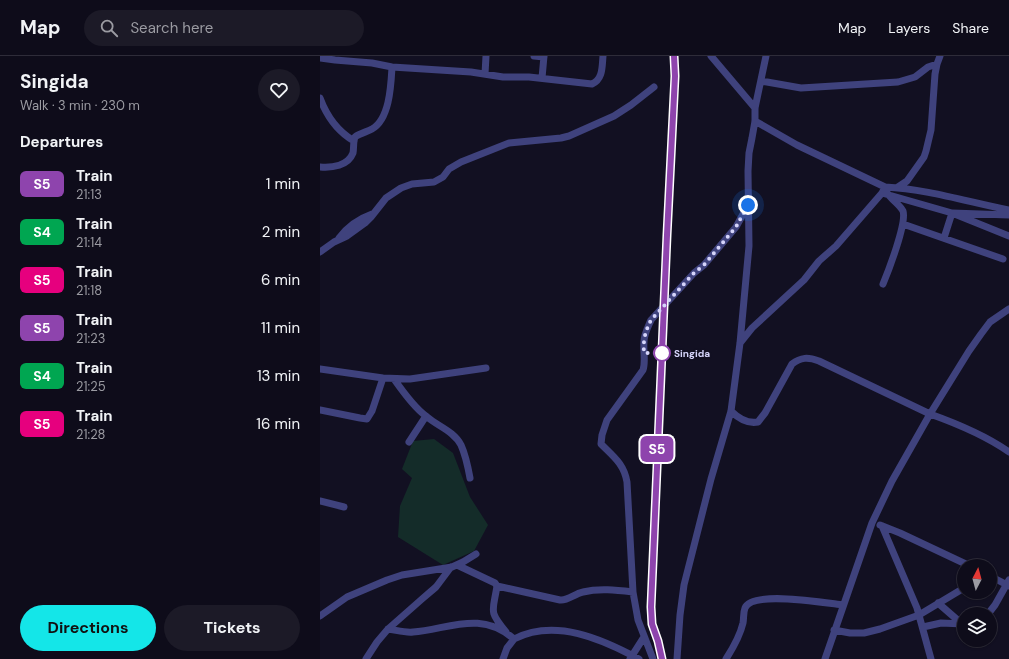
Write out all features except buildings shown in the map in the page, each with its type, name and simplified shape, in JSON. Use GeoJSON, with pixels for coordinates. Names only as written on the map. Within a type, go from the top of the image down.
{"type":"FeatureCollection","features":[{"type":"Feature","properties":{"kind":"street"},"geometry":{"type":"LineString","coordinates":[[485,74],[486,56]]}},
{"type":"Feature","properties":{"kind":"street"},"geometry":{"type":"LineString","coordinates":[[534,56],[544,56],[542,78]]}},
{"type":"Feature","properties":{"kind":"street"},"geometry":{"type":"LineString","coordinates":[[320,58],[335,60],[372,60],[392,67],[485,74],[503,77],[542,78],[574,83],[594,84],[602,73],[603,56]]}},
{"type":"Feature","properties":{"kind":"street"},"geometry":{"type":"LineString","coordinates":[[711,56],[755,108]]}},
{"type":"Feature","properties":{"kind":"street"},"geometry":{"type":"LineString","coordinates":[[677,659],[680,615],[686,578],[711,479],[732,411],[749,246],[749,153],[756,121],[755,108],[766,56]]}},
{"type":"Feature","properties":{"kind":"street"},"geometry":{"type":"LineString","coordinates":[[740,343],[752,328],[804,280],[819,261],[836,246],[885,191],[898,187],[907,181],[924,157],[931,130],[935,74],[940,56]]}},
{"type":"Feature","properties":{"kind":"street"},"geometry":{"type":"LineString","coordinates":[[761,80],[800,88],[898,82],[915,77],[928,67],[937,64]]}},
{"type":"Feature","properties":{"kind":"street"},"geometry":{"type":"LineString","coordinates":[[320,166],[331,168],[342,164],[350,158],[354,148],[355,137],[358,134],[373,129],[382,118],[391,86],[392,67]]}},
{"type":"Feature","properties":{"kind":"street"},"geometry":{"type":"LineString","coordinates":[[320,252],[365,223],[375,213],[386,198],[401,188],[412,184],[434,182],[443,178],[449,169],[461,162],[509,143],[569,136],[614,116],[654,87]]}},
{"type":"Feature","properties":{"kind":"street"},"geometry":{"type":"LineString","coordinates":[[320,98],[330,120],[336,128],[354,141]]}},
{"type":"Feature","properties":{"kind":"street"},"geometry":{"type":"LineString","coordinates":[[756,121],[797,145],[885,191],[952,213],[1009,236]]}},
{"type":"Feature","properties":{"kind":"street"},"geometry":{"type":"LineString","coordinates":[[898,187],[956,197],[978,204],[1009,210]]}},
{"type":"Feature","properties":{"kind":"street"},"geometry":{"type":"LineString","coordinates":[[883,284],[889,270],[904,215],[902,210],[885,191]]}},
{"type":"Feature","properties":{"kind":"street"},"geometry":{"type":"LineString","coordinates":[[653,659],[638,620],[633,592],[626,473],[622,465],[601,444],[602,435],[610,415],[643,370],[644,341],[647,328],[651,320],[694,273],[704,265],[736,227],[748,205]]}},
{"type":"Feature","properties":{"kind":"street"},"geometry":{"type":"LineString","coordinates":[[952,213],[1009,215]]}},
{"type":"Feature","properties":{"kind":"street"},"geometry":{"type":"LineString","coordinates":[[944,238],[952,213]]}},
{"type":"Feature","properties":{"kind":"street"},"geometry":{"type":"LineString","coordinates":[[902,224],[1003,259]]}},
{"type":"Feature","properties":{"kind":"street"},"geometry":{"type":"LineString","coordinates":[[825,659],[873,521],[892,481],[930,414],[969,351],[990,322],[1009,309]]}},
{"type":"Feature","properties":{"kind":"street"},"geometry":{"type":"LineString","coordinates":[[732,411],[736,416],[745,422],[758,422],[765,413],[792,364],[798,359],[810,358],[826,364],[930,414],[972,430],[1009,452]]}},
{"type":"Feature","properties":{"kind":"street"},"geometry":{"type":"LineString","coordinates":[[320,369],[383,378],[394,378],[425,377],[486,368]]}},
{"type":"Feature","properties":{"kind":"street"},"geometry":{"type":"LineString","coordinates":[[320,410],[366,419],[372,411],[383,378]]}},
{"type":"Feature","properties":{"kind":"street"},"geometry":{"type":"LineString","coordinates":[[394,378],[399,386],[426,416],[446,429],[461,444],[466,458],[470,478]]}},
{"type":"Feature","properties":{"kind":"street"},"geometry":{"type":"LineString","coordinates":[[409,442],[426,416]]}},
{"type":"Feature","properties":{"kind":"street"},"geometry":{"type":"LineString","coordinates":[[320,501],[344,507]]}},
{"type":"Feature","properties":{"kind":"street"},"geometry":{"type":"LineString","coordinates":[[873,521],[957,560]]}},
{"type":"Feature","properties":{"kind":"street"},"geometry":{"type":"LineString","coordinates":[[882,526],[919,615],[931,659]]}},
{"type":"Feature","properties":{"kind":"street"},"geometry":{"type":"LineString","coordinates":[[320,616],[347,597],[387,580],[454,566],[476,554]]}},
{"type":"Feature","properties":{"kind":"street"},"geometry":{"type":"LineString","coordinates":[[454,566],[492,581],[497,586],[564,600],[593,590],[633,592]]}},
{"type":"Feature","properties":{"kind":"street"},"geometry":{"type":"LineString","coordinates":[[366,659],[388,628],[436,587],[454,566]]}},
{"type":"Feature","properties":{"kind":"street"},"geometry":{"type":"LineString","coordinates":[[993,607],[1008,583],[997,579]]}},
{"type":"Feature","properties":{"kind":"street"},"geometry":{"type":"LineString","coordinates":[[497,586],[493,613],[495,618],[514,639]]}},
{"type":"Feature","properties":{"kind":"street"},"geometry":{"type":"LineString","coordinates":[[834,630],[850,633],[864,633],[880,629],[919,615],[957,592]]}},
{"type":"Feature","properties":{"kind":"street"},"geometry":{"type":"LineString","coordinates":[[726,659],[740,634],[745,607],[749,602],[755,600],[774,599],[843,605]]}},
{"type":"Feature","properties":{"kind":"street"},"geometry":{"type":"LineString","coordinates":[[938,603],[951,610],[957,617]]}},
{"type":"Feature","properties":{"kind":"street"},"geometry":{"type":"LineString","coordinates":[[942,623],[951,610]]}},
{"type":"Feature","properties":{"kind":"street"},"geometry":{"type":"LineString","coordinates":[[388,628],[413,632],[450,625],[473,623],[491,626],[508,633]]}},
{"type":"Feature","properties":{"kind":"street"},"geometry":{"type":"LineString","coordinates":[[923,627],[942,623],[957,623]]}},
{"type":"Feature","properties":{"kind":"street"},"geometry":{"type":"LineString","coordinates":[[503,659],[507,648],[514,639],[525,633],[540,631],[568,631],[611,644],[634,658],[644,637]]}},
{"type":"Feature","properties":{"kind":"green space"},"geometry":{"type":"Polygon","coordinates":[[[434,439],[453,453],[470,497],[488,525],[474,551],[443,565],[398,537],[400,506],[412,478],[402,469],[413,441],[434,439]]]}},
{"type":"Feature","properties":{"kind":"railway"},"geometry":{"type":"LineString","coordinates":[[662,659],[652,624],[651,607],[675,76],[674,56]]}},
{"type":"Feature","properties":{"kind":"train","name":"S5"},"geometry":{"type":"LineString","coordinates":[[662,659],[652,624],[651,607],[675,76],[674,56]]}},
{"type":"Feature","properties":{"kind":"place","name":"Singida"},"geometry":{"type":"Point","coordinates":[662,353]}},
{"type":"Feature","properties":{"kind":"route"},"geometry":{"type":"LineString","coordinates":[[662,353],[644,353],[645,333],[651,320],[694,273],[704,265],[736,227],[748,205]]}}]}
